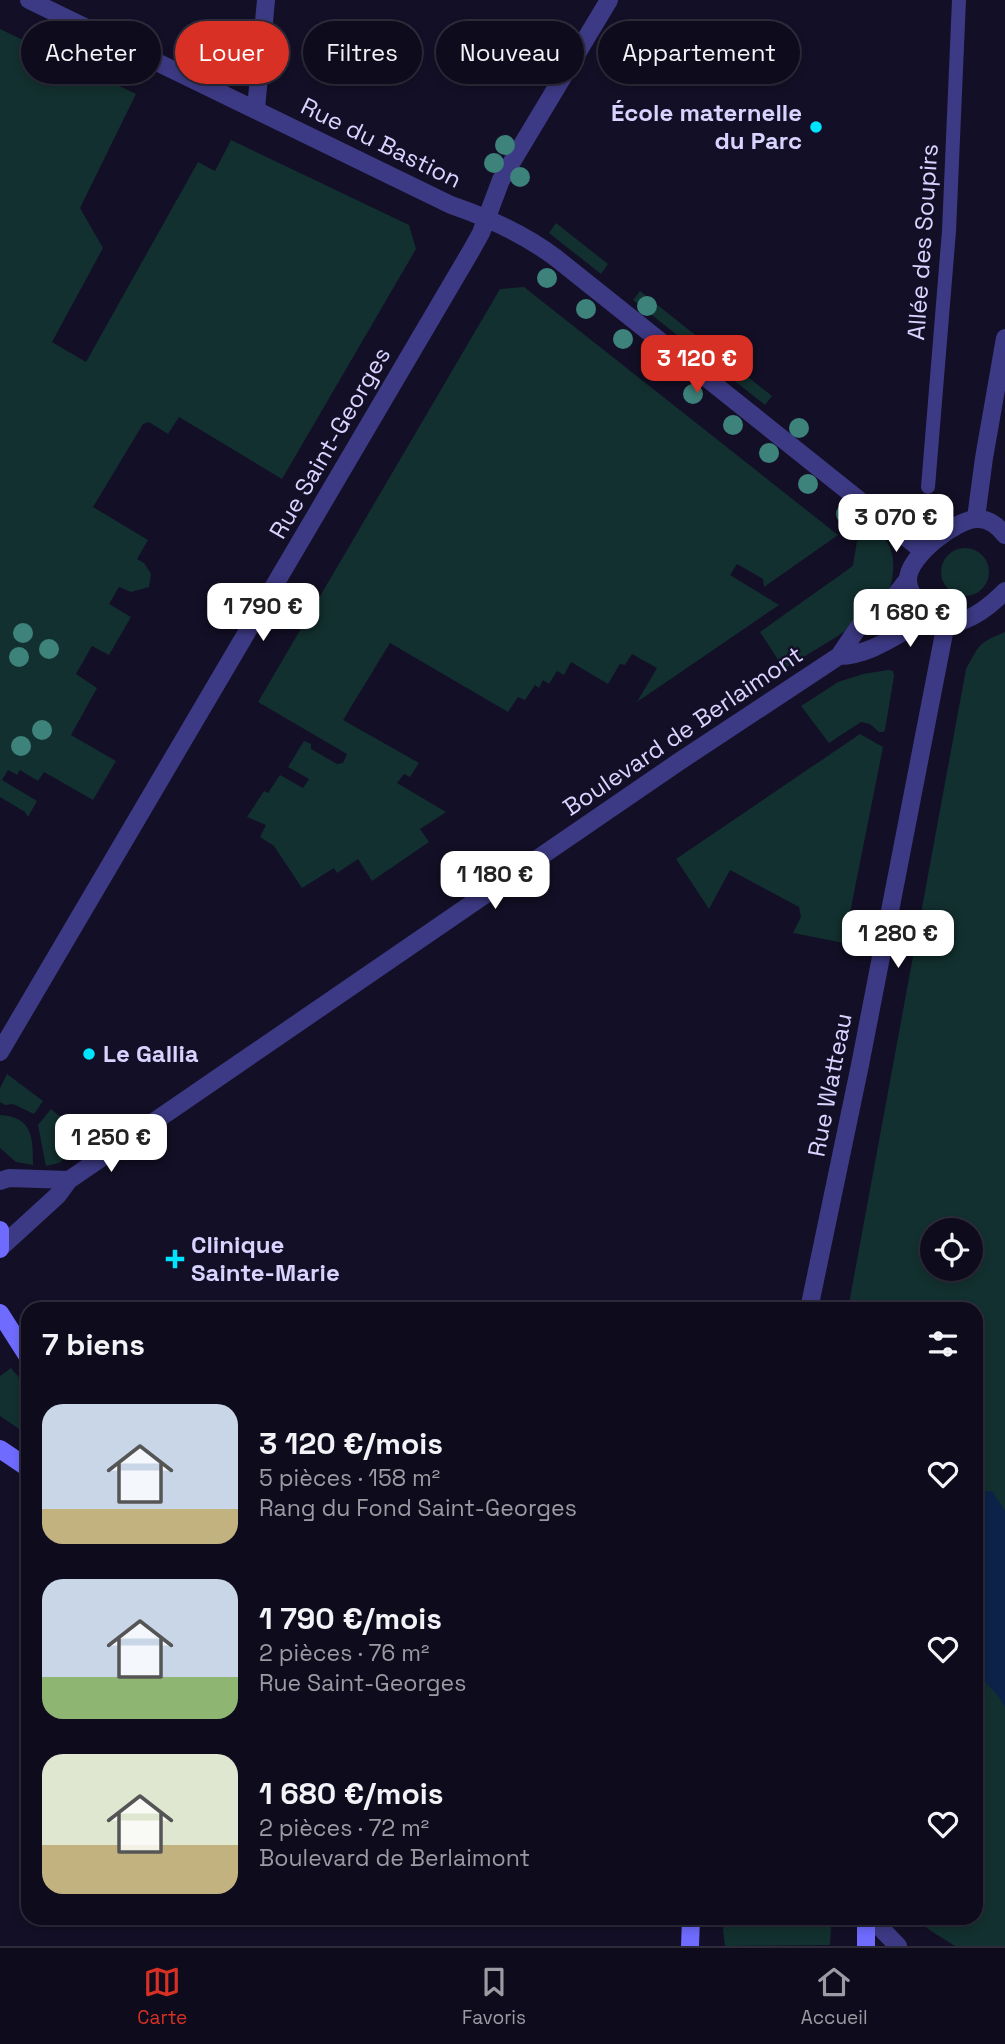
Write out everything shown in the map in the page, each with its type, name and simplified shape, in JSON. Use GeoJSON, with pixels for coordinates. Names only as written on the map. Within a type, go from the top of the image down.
{"type":"FeatureCollection","features":[{"type":"Feature","properties":{"kind":"main road"},"geometry":{"type":"LineString","coordinates":[[0,1230],[0,1248]]}},
{"type":"Feature","properties":{"kind":"main road"},"geometry":{"type":"LineString","coordinates":[[0,1313],[21,1346]]}},
{"type":"Feature","properties":{"kind":"main road"},"geometry":{"type":"LineString","coordinates":[[0,1448],[21,1463]]}},
{"type":"Feature","properties":{"kind":"main road"},"geometry":{"type":"LineString","coordinates":[[690,1925],[690,1946]]}},
{"type":"Feature","properties":{"kind":"main road"},"geometry":{"type":"LineString","coordinates":[[866,1946],[868,1925]]}},
{"type":"Feature","properties":{"kind":"street","name":"Rue du Bastion"},"geometry":{"type":"LineString","coordinates":[[29,0],[451,205],[487,217],[528,239],[923,551]]}},
{"type":"Feature","properties":{"kind":"street"},"geometry":{"type":"LineString","coordinates":[[256,109],[266,0]]}},
{"type":"Feature","properties":{"kind":"street","name":"Rue Saint-Georges"},"geometry":{"type":"LineString","coordinates":[[0,1052],[471,251],[481,233],[495,190],[609,0]]}},
{"type":"Feature","properties":{"kind":"street"},"geometry":{"type":"LineString","coordinates":[[1005,338],[984,458],[990,519],[1005,535]]}},
{"type":"Feature","properties":{"kind":"street"},"geometry":{"type":"LineString","coordinates":[[923,551],[949,530],[990,519]]}},
{"type":"Feature","properties":{"kind":"street","name":"Boulevard de Berlaimont"},"geometry":{"type":"LineString","coordinates":[[0,1248],[58,1195],[69,1180],[654,779],[839,656],[858,628],[890,602],[908,579],[911,567],[923,551]]}},
{"type":"Feature","properties":{"kind":"street"},"geometry":{"type":"LineString","coordinates":[[908,579],[919,605],[938,621]]}},
{"type":"Feature","properties":{"kind":"street","name":"Boulevard de Berlaimont"},"geometry":{"type":"LineString","coordinates":[[839,656],[873,649],[909,627],[938,621],[956,622],[980,612],[1005,590]]}},
{"type":"Feature","properties":{"kind":"street","name":"Rue Watteau"},"geometry":{"type":"LineString","coordinates":[[810,1302],[862,1051],[938,621]]}},
{"type":"Feature","properties":{"kind":"street"},"geometry":{"type":"LineString","coordinates":[[0,1181],[9,1178],[69,1180]]}},
{"type":"Feature","properties":{"kind":"street"},"geometry":{"type":"LineString","coordinates":[[876,1925],[898,1946]]}},
{"type":"Feature","properties":{"kind":"lane","name":"Allée des Soupirs"},"geometry":{"type":"LineString","coordinates":[[928,488],[949,231],[958,0]]}},
{"type":"Feature","properties":{"kind":"green space"},"geometry":{"type":"Polygon","coordinates":[[[0,29],[21,39],[21,84],[115,84],[136,94],[80,208],[103,248],[52,342],[86,362],[198,162],[215,171],[231,140],[409,225],[416,249],[282,479],[179,417],[168,434],[149,422],[143,424],[93,507],[148,540],[137,559],[144,563],[151,574],[149,587],[131,592],[119,587],[109,604],[131,617],[109,655],[92,646],[76,674],[97,688],[71,735],[116,761],[93,800],[44,772],[38,781],[20,770],[17,775],[8,770],[2,780],[37,801],[28,817],[25,812],[0,797],[0,29]]]}},
{"type":"Feature","properties":{"kind":"green space"},"geometry":{"type":"Polygon","coordinates":[[[556,223],[608,264],[601,274],[549,233],[556,223]]]}},
{"type":"Feature","properties":{"kind":"green space"},"geometry":{"type":"Polygon","coordinates":[[[524,287],[838,535],[764,587],[763,579],[737,564],[730,575],[779,605],[637,702],[657,668],[632,654],[625,665],[620,664],[608,684],[571,662],[564,675],[557,671],[549,684],[543,680],[539,688],[535,685],[525,700],[518,697],[508,712],[390,643],[343,720],[419,763],[410,777],[404,774],[397,783],[446,812],[420,829],[429,842],[372,881],[358,859],[337,873],[334,868],[302,888],[274,846],[260,837],[266,825],[247,817],[264,791],[268,793],[280,775],[303,788],[309,779],[288,767],[304,741],[311,744],[311,749],[337,764],[343,763],[347,754],[258,702],[500,289],[524,287]]]}},
{"type":"Feature","properties":{"kind":"green space"},"geometry":{"type":"Polygon","coordinates":[[[640,291],[772,396],[765,405],[633,300],[640,291]]]}},
{"type":"Feature","properties":{"kind":"green space"},"geometry":{"type":"Polygon","coordinates":[[[873,529],[886,539],[892,554],[893,576],[888,592],[852,626],[784,669],[760,632],[850,568],[853,565],[857,541],[873,529]]]}},
{"type":"Feature","properties":{"kind":"green space"},"geometry":{"type":"Polygon","coordinates":[[[965,548],[982,555],[989,572],[982,589],[965,596],[948,589],[941,572],[948,555],[965,548]]]}},
{"type":"Feature","properties":{"kind":"green space"},"geometry":{"type":"Polygon","coordinates":[[[1005,632],[1005,1946],[955,1946],[923,1925],[983,1925],[983,1302],[849,1302],[966,669],[981,645],[1005,632]]]}},
{"type":"Feature","properties":{"kind":"green space"},"geometry":{"type":"Polygon","coordinates":[[[893,671],[894,676],[883,732],[861,722],[829,743],[801,706],[838,682],[893,671]]]}},
{"type":"Feature","properties":{"kind":"green space"},"geometry":{"type":"Polygon","coordinates":[[[860,734],[883,747],[844,943],[793,933],[801,917],[799,907],[730,870],[709,909],[676,859],[860,734]]]}},
{"type":"Feature","properties":{"kind":"green space"},"geometry":{"type":"Polygon","coordinates":[[[7,1074],[43,1101],[34,1114],[13,1104],[5,1105],[0,1102],[0,1088],[7,1074]]]}},
{"type":"Feature","properties":{"kind":"green space"},"geometry":{"type":"Polygon","coordinates":[[[51,1109],[88,1141],[59,1163],[46,1166],[38,1125],[51,1109]]]}},
{"type":"Feature","properties":{"kind":"green space"},"geometry":{"type":"Polygon","coordinates":[[[0,1115],[19,1120],[29,1131],[33,1165],[16,1162],[0,1148],[0,1115]]]}},
{"type":"Feature","properties":{"kind":"green space"},"geometry":{"type":"Polygon","coordinates":[[[11,1368],[21,1380],[21,1430],[0,1416],[0,1376],[11,1368]]]}},
{"type":"Feature","properties":{"kind":"green space"},"geometry":{"type":"Polygon","coordinates":[[[724,1925],[830,1925],[830,1945],[725,1946],[724,1925]]]}},
{"type":"Feature","properties":{"kind":"water"},"geometry":{"type":"Polygon","coordinates":[[[993,1492],[1005,1511],[1005,1707],[983,1680],[983,1493],[993,1492]]]}},
{"type":"Feature","properties":{"kind":"place","name":"École maternelle du Parc"},"geometry":{"type":"Point","coordinates":[816,127]}},
{"type":"Feature","properties":{"kind":"place","name":"Le Gallia"},"geometry":{"type":"Point","coordinates":[89,1054]}},
{"type":"Feature","properties":{"kind":"place","name":"Clinique Sainte-Marie"},"geometry":{"type":"Point","coordinates":[175,1259]}}]}
